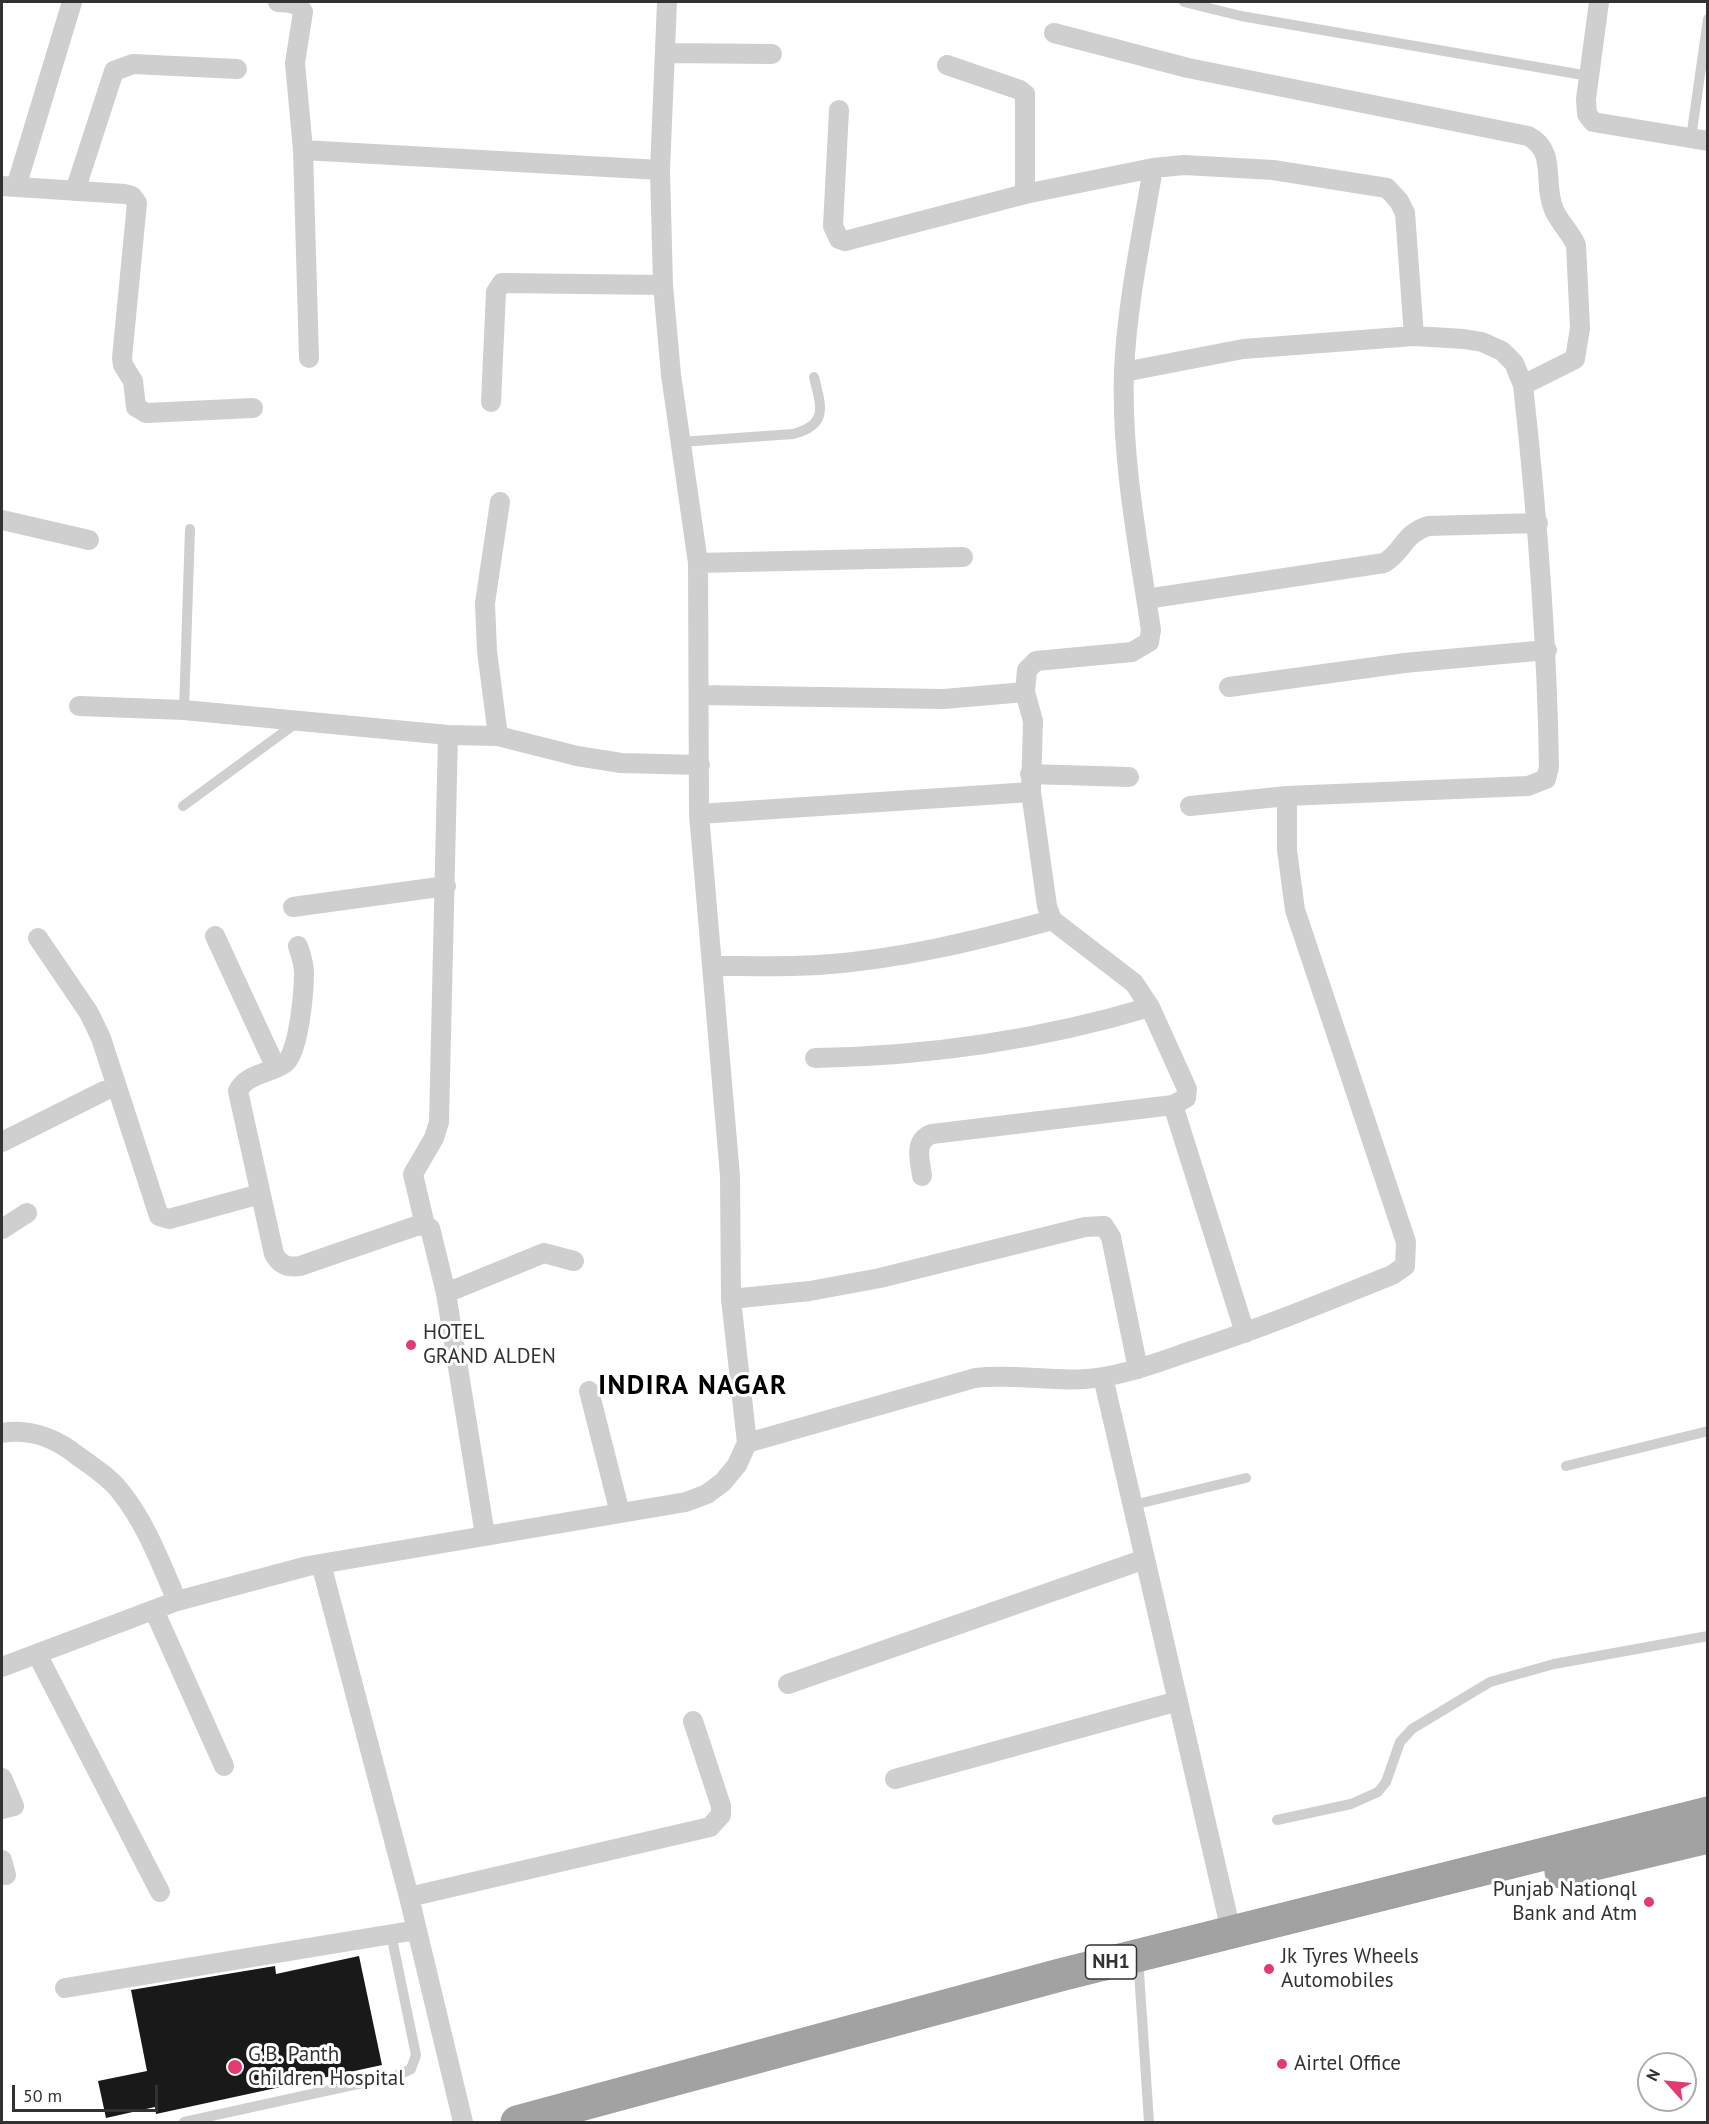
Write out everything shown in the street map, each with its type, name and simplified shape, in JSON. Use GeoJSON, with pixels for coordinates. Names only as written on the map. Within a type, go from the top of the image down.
{"type":"FeatureCollection","features":[{"type":"Feature","properties":{"kind":"highway","name":"NH1"},"geometry":{"type":"LineString","coordinates":[[517,2122],[1048,1978],[1707,1813]]}},
{"type":"Feature","properties":{"kind":"highway","name":"NH1"},"geometry":{"type":"LineString","coordinates":[[573,2122],[1235,1946],[1632,1857],[1707,1837]]}},
{"type":"Feature","properties":{"kind":"street"},"geometry":{"type":"LineString","coordinates":[[72,2],[5,186],[125,194],[138,202],[122,358],[123,365],[133,381],[136,407],[146,413],[253,408]]}},
{"type":"Feature","properties":{"kind":"street"},"geometry":{"type":"LineString","coordinates":[[278,2],[292,3],[300,7],[303,12],[295,63],[303,150],[309,358]]}},
{"type":"Feature","properties":{"kind":"street"},"geometry":{"type":"LineString","coordinates":[[2,1667],[177,1601],[321,1564],[686,1502],[707,1494],[723,1482],[737,1465],[747,1443],[731,1299],[730,1176],[699,814],[698,563],[671,375],[663,285],[660,170],[667,2]]}},
{"type":"Feature","properties":{"kind":"street"},"geometry":{"type":"LineString","coordinates":[[1599,2],[1589,75],[1587,114],[1593,122],[1699,140]]}},
{"type":"Feature","properties":{"kind":"street"},"geometry":{"type":"LineString","coordinates":[[1054,33],[1178,66],[1528,136],[1537,140],[1548,157],[1552,205],[1576,245],[1579,339],[1575,359],[1523,385]]}},
{"type":"Feature","properties":{"kind":"street"},"geometry":{"type":"LineString","coordinates":[[665,53],[772,54]]}},
{"type":"Feature","properties":{"kind":"street"},"geometry":{"type":"LineString","coordinates":[[75,191],[114,71],[133,64],[237,69]]}},
{"type":"Feature","properties":{"kind":"street"},"geometry":{"type":"LineString","coordinates":[[948,65],[1020,90],[1024,94],[1025,194]]}},
{"type":"Feature","properties":{"kind":"street"},"geometry":{"type":"LineString","coordinates":[[840,110],[832,226],[838,239],[845,242],[1025,194],[1153,168],[1224,165],[1273,170],[1387,188],[1400,201],[1405,213],[1414,336]]}},
{"type":"Feature","properties":{"kind":"street"},"geometry":{"type":"LineString","coordinates":[[303,150],[660,170]]}},
{"type":"Feature","properties":{"kind":"street"},"geometry":{"type":"LineString","coordinates":[[922,1176],[920,1143],[923,1137],[932,1134],[1173,1106],[1186,1098],[1188,1094],[1150,1007],[1134,983],[1117,968],[1062,931],[1052,921],[1047,906],[1031,783],[1033,721],[1025,692],[1027,670],[1036,661],[1142,649],[1149,642],[1151,630],[1125,443],[1124,372],[1130,306],[1153,168]]}},
{"type":"Feature","properties":{"kind":"street"},"geometry":{"type":"LineString","coordinates":[[490,402],[496,292],[502,283],[663,285]]}},
{"type":"Feature","properties":{"kind":"street"},"geometry":{"type":"LineString","coordinates":[[1124,372],[1243,349],[1414,336],[1464,339],[1503,351],[1514,363],[1523,385],[1538,524],[1547,650],[1549,767],[1546,779],[1528,786],[1287,796],[1190,806]]}},
{"type":"Feature","properties":{"kind":"street"},"geometry":{"type":"LineString","coordinates":[[498,736],[487,651],[485,603],[500,502]]}},
{"type":"Feature","properties":{"kind":"street"},"geometry":{"type":"LineString","coordinates":[[2,520],[89,540]]}},
{"type":"Feature","properties":{"kind":"street"},"geometry":{"type":"LineString","coordinates":[[1146,599],[1384,563],[1393,558],[1406,538],[1415,530],[1428,526],[1538,524]]}},
{"type":"Feature","properties":{"kind":"street"},"geometry":{"type":"LineString","coordinates":[[698,563],[963,557]]}},
{"type":"Feature","properties":{"kind":"street"},"geometry":{"type":"LineString","coordinates":[[1230,687],[1404,663],[1547,650]]}},
{"type":"Feature","properties":{"kind":"street"},"geometry":{"type":"LineString","coordinates":[[699,695],[944,699],[1025,692]]}},
{"type":"Feature","properties":{"kind":"street"},"geometry":{"type":"LineString","coordinates":[[79,706],[184,710],[448,735],[498,736],[577,756],[621,763],[700,765]]}},
{"type":"Feature","properties":{"kind":"street"},"geometry":{"type":"LineString","coordinates":[[448,735],[439,1122],[434,1138],[413,1174],[425,1225],[433,1234],[446,1293],[485,1535]]}},
{"type":"Feature","properties":{"kind":"street"},"geometry":{"type":"LineString","coordinates":[[699,814],[1031,783],[1129,777]]}},
{"type":"Feature","properties":{"kind":"street"},"geometry":{"type":"LineString","coordinates":[[747,1443],[975,1378],[1003,1375],[1071,1381],[1138,1369],[1245,1333],[1392,1275],[1404,1266],[1407,1256],[1406,1242],[1295,910],[1287,850],[1287,796]]}},
{"type":"Feature","properties":{"kind":"street"},"geometry":{"type":"LineString","coordinates":[[293,907],[446,886]]}},
{"type":"Feature","properties":{"kind":"street"},"geometry":{"type":"LineString","coordinates":[[712,966],[818,965],[884,958],[957,946],[1052,921]]}},
{"type":"Feature","properties":{"kind":"street"},"geometry":{"type":"LineString","coordinates":[[215,936],[276,1068]]}},
{"type":"Feature","properties":{"kind":"street"},"geometry":{"type":"LineString","coordinates":[[38,938],[89,1013],[101,1038],[159,1216],[169,1219],[260,1194]]}},
{"type":"Feature","properties":{"kind":"street"},"geometry":{"type":"LineString","coordinates":[[298,946],[304,972],[295,1042],[290,1059],[276,1068],[252,1077],[238,1091],[274,1254],[278,1262],[292,1267],[425,1225]]}},
{"type":"Feature","properties":{"kind":"street"},"geometry":{"type":"LineString","coordinates":[[815,1058],[911,1055],[960,1050],[1058,1032],[1150,1007]]}},
{"type":"Feature","properties":{"kind":"street"},"geometry":{"type":"LineString","coordinates":[[2,1142],[104,1091]]}},
{"type":"Feature","properties":{"kind":"street"},"geometry":{"type":"LineString","coordinates":[[1173,1106],[1245,1333]]}},
{"type":"Feature","properties":{"kind":"street"},"geometry":{"type":"LineString","coordinates":[[2,1229],[27,1214]]}},
{"type":"Feature","properties":{"kind":"street"},"geometry":{"type":"LineString","coordinates":[[731,1299],[810,1291],[880,1278],[1085,1227],[1104,1226],[1111,1237],[1138,1369]]}},
{"type":"Feature","properties":{"kind":"street"},"geometry":{"type":"LineString","coordinates":[[446,1293],[543,1254],[574,1261]]}},
{"type":"Feature","properties":{"kind":"street"},"geometry":{"type":"LineString","coordinates":[[1103,1377],[1231,1931]]}},
{"type":"Feature","properties":{"kind":"street"},"geometry":{"type":"LineString","coordinates":[[589,1390],[620,1513]]}},
{"type":"Feature","properties":{"kind":"street"},"geometry":{"type":"LineString","coordinates":[[2,1433],[33,1432],[50,1438],[70,1449],[119,1490],[151,1542],[177,1601]]}},
{"type":"Feature","properties":{"kind":"street"},"geometry":{"type":"LineString","coordinates":[[788,1684],[1145,1559]]}},
{"type":"Feature","properties":{"kind":"street"},"geometry":{"type":"LineString","coordinates":[[321,1564],[410,1897],[464,2122]]}},
{"type":"Feature","properties":{"kind":"street"},"geometry":{"type":"LineString","coordinates":[[154,1610],[224,1766]]}},
{"type":"Feature","properties":{"kind":"street"},"geometry":{"type":"LineString","coordinates":[[37,1654],[160,1892]]}},
{"type":"Feature","properties":{"kind":"street"},"geometry":{"type":"LineString","coordinates":[[895,1779],[1178,1701]]}},
{"type":"Feature","properties":{"kind":"street"},"geometry":{"type":"LineString","coordinates":[[410,1897],[710,1827],[721,1815],[722,1806],[693,1721]]}},
{"type":"Feature","properties":{"kind":"street"},"geometry":{"type":"LineString","coordinates":[[2,1778],[14,1806],[2,1809]]}},
{"type":"Feature","properties":{"kind":"street"},"geometry":{"type":"LineString","coordinates":[[65,1988],[417,1930]]}},
{"type":"Feature","properties":{"kind":"lane"},"geometry":{"type":"LineString","coordinates":[[1184,2],[1241,16],[1589,75]]}},
{"type":"Feature","properties":{"kind":"lane"},"geometry":{"type":"LineString","coordinates":[[1699,140],[1707,19]]}},
{"type":"Feature","properties":{"kind":"lane"},"geometry":{"type":"LineString","coordinates":[[681,442],[793,434],[809,430],[818,421],[821,407],[814,377]]}},
{"type":"Feature","properties":{"kind":"lane"},"geometry":{"type":"LineString","coordinates":[[184,710],[190,529]]}},
{"type":"Feature","properties":{"kind":"lane"},"geometry":{"type":"LineString","coordinates":[[183,806],[300,720]]}},
{"type":"Feature","properties":{"kind":"lane"},"geometry":{"type":"LineString","coordinates":[[1566,1466],[1707,1431]]}},
{"type":"Feature","properties":{"kind":"lane"},"geometry":{"type":"LineString","coordinates":[[1133,1505],[1246,1478]]}},
{"type":"Feature","properties":{"kind":"lane"},"geometry":{"type":"LineString","coordinates":[[1277,1820],[1351,1804],[1378,1792],[1386,1782],[1401,1742],[1412,1730],[1490,1682],[1554,1664],[1707,1636]]}},
{"type":"Feature","properties":{"kind":"lane"},"geometry":{"type":"LineString","coordinates":[[184,2122],[399,2076],[411,2069],[416,2055],[391,1934]]}},
{"type":"Feature","properties":{"kind":"lane"},"geometry":{"type":"LineString","coordinates":[[1139,1972],[1149,2122]]}},
{"type":"Feature","properties":{"kind":"building"},"geometry":{"type":"Polygon","coordinates":[[[359,1956],[382,2065],[156,2114],[155,2107],[106,2118],[98,2081],[147,2071],[131,1990],[275,1966],[276,1974],[359,1956]]]}},
{"type":"Feature","properties":{"kind":"place","name":"HOTEL GRAND ALDEN"},"geometry":{"type":"Point","coordinates":[411,1345]}},
{"type":"Feature","properties":{"kind":"place","name":"Punjab Nationql Bank and Atm"},"geometry":{"type":"Point","coordinates":[1649,1902]}},
{"type":"Feature","properties":{"kind":"place","name":"Jk Tyres Wheels Automobiles"},"geometry":{"type":"Point","coordinates":[1269,1969]}},
{"type":"Feature","properties":{"kind":"place","name":"Airtel Office"},"geometry":{"type":"Point","coordinates":[1282,2064]}},
{"type":"Feature","properties":{"kind":"place","name":"G.B. Panth Children Hospital"},"geometry":{"type":"Point","coordinates":[235,2067]}},
{"type":"Feature","properties":{"kind":"district","name":"INDIRA NAGAR"},"geometry":{"type":"Point","coordinates":[693,1386]}}]}
